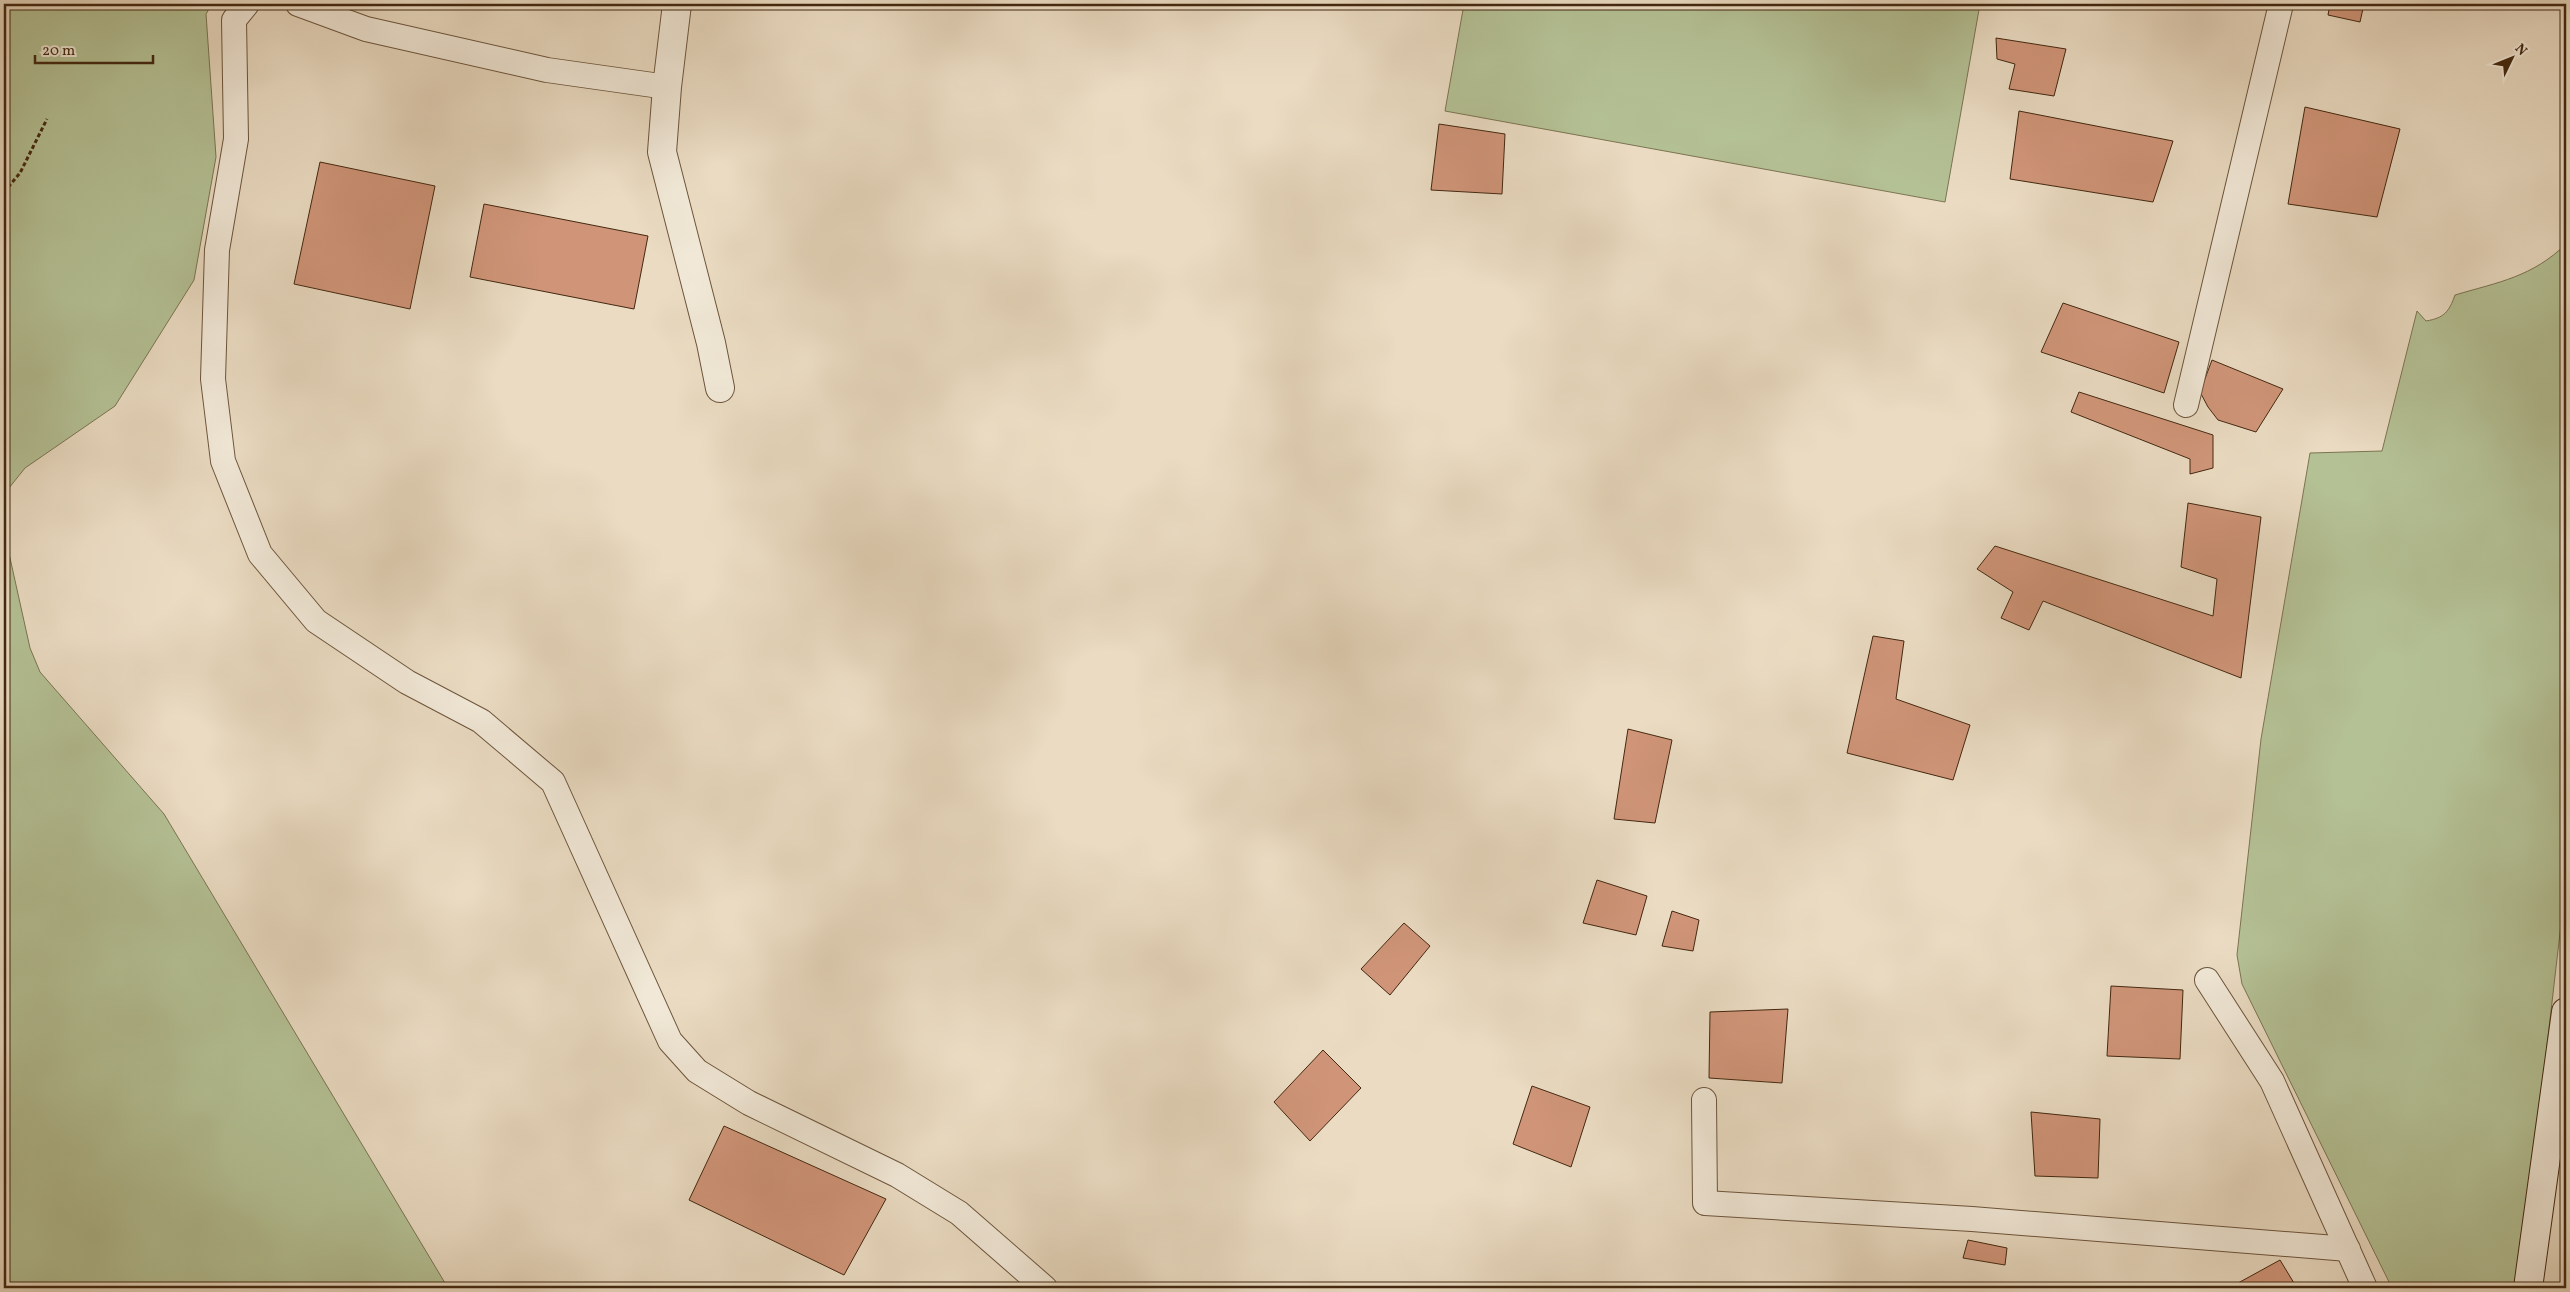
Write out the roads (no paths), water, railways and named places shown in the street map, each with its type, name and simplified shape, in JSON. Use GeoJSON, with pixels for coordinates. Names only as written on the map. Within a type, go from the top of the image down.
{"type":"FeatureCollection","features":[{"type":"Feature","properties":{"kind":"street"},"geometry":{"type":"LineString","coordinates":[[677,4],[666,87],[662,152],[711,343],[720,388]]}},
{"type":"Feature","properties":{"kind":"street"},"geometry":{"type":"LineString","coordinates":[[2528,1288],[2566,1012]]}},
{"type":"Feature","properties":{"kind":"lane"},"geometry":{"type":"LineString","coordinates":[[247,4],[234,20],[236,139],[217,250],[213,379],[223,461],[260,554],[316,621],[407,682],[481,721],[553,782],[670,1041],[697,1071],[749,1103],[897,1175],[960,1213],[1045,1288]]}},
{"type":"Feature","properties":{"kind":"lane"},"geometry":{"type":"LineString","coordinates":[[298,4],[366,29],[548,70],[666,87]]}},
{"type":"Feature","properties":{"kind":"lane"},"geometry":{"type":"LineString","coordinates":[[2186,405],[2280,4]]}},
{"type":"Feature","properties":{"kind":"lane"},"geometry":{"type":"LineString","coordinates":[[2207,980],[2272,1081],[2364,1288]]}},
{"type":"Feature","properties":{"kind":"lane"},"geometry":{"type":"LineString","coordinates":[[1704,1100],[1705,1203],[1972,1220],[2348,1249]]}}]}
